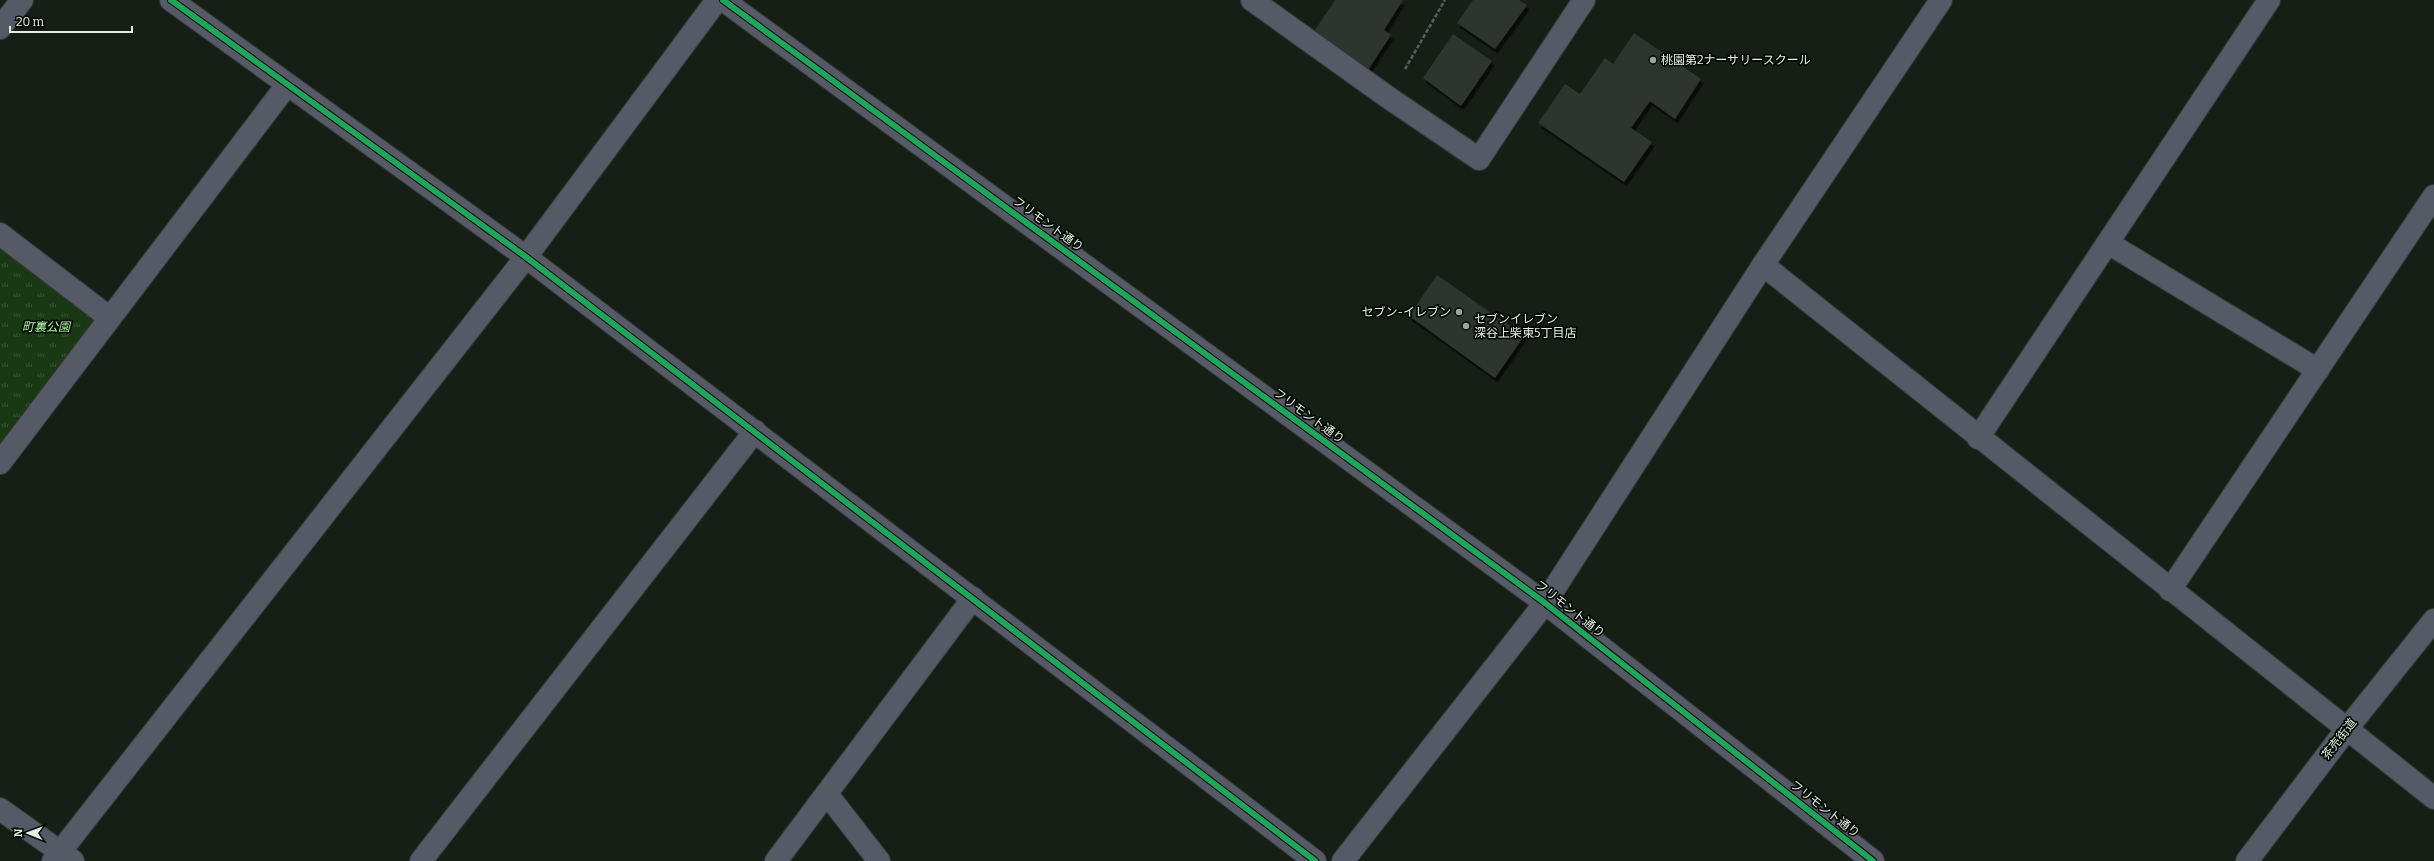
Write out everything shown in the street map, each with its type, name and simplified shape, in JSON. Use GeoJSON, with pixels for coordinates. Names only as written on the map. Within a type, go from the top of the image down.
{"type":"FeatureCollection","features":[{"type":"Feature","properties":{"kind":"street"},"geometry":{"type":"LineString","coordinates":[[0,28],[22,0]]}},
{"type":"Feature","properties":{"kind":"street"},"geometry":{"type":"LineString","coordinates":[[172,0],[287,85],[526,257],[1316,861]]}},
{"type":"Feature","properties":{"kind":"street"},"geometry":{"type":"LineString","coordinates":[[0,809],[62,858],[526,257],[716,0]]}},
{"type":"Feature","properties":{"kind":"street","name":"フリモント通り"},"geometry":{"type":"LineString","coordinates":[[723,0],[1545,603],[1873,861]]}},
{"type":"Feature","properties":{"kind":"street"},"geometry":{"type":"LineString","coordinates":[[1252,0],[1389,98],[1479,159],[1584,0]]}},
{"type":"Feature","properties":{"kind":"street"},"geometry":{"type":"LineString","coordinates":[[1342,861],[1545,603],[1763,266],[1941,0]]}},
{"type":"Feature","properties":{"kind":"street"},"geometry":{"type":"LineString","coordinates":[[1978,438],[2269,0]]}},
{"type":"Feature","properties":{"kind":"street"},"geometry":{"type":"LineString","coordinates":[[0,463],[287,85]]}},
{"type":"Feature","properties":{"kind":"street"},"geometry":{"type":"LineString","coordinates":[[2170,590],[2434,196]]}},
{"type":"Feature","properties":{"kind":"street"},"geometry":{"type":"LineString","coordinates":[[0,234],[110,318]]}},
{"type":"Feature","properties":{"kind":"street"},"geometry":{"type":"LineString","coordinates":[[2108,243],[2318,370]]}},
{"type":"Feature","properties":{"kind":"street"},"geometry":{"type":"LineString","coordinates":[[1763,266],[2346,730],[2434,798]]}},
{"type":"Feature","properties":{"kind":"street"},"geometry":{"type":"LineString","coordinates":[[421,861],[755,431]]}},
{"type":"Feature","properties":{"kind":"street"},"geometry":{"type":"LineString","coordinates":[[776,861],[973,598]]}},
{"type":"Feature","properties":{"kind":"street","name":"茶売街道"},"geometry":{"type":"LineString","coordinates":[[2247,861],[2346,730],[2434,620]]}},
{"type":"Feature","properties":{"kind":"street"},"geometry":{"type":"LineString","coordinates":[[826,794],[879,861]]}},
{"type":"Feature","properties":{"kind":"path"},"geometry":{"type":"LineString","coordinates":[[1389,98],[1445,0]]}},
{"type":"Feature","properties":{"kind":"green space","name":"町裏公園"},"geometry":{"type":"Polygon","coordinates":[[[0,234],[110,318],[0,463],[0,234]]]}},
{"type":"Feature","properties":{"kind":"building"},"geometry":{"type":"Polygon","coordinates":[[[1335,0],[1403,0],[1384,30],[1391,35],[1368,70],[1315,30],[1335,0]]]}},
{"type":"Feature","properties":{"kind":"building"},"geometry":{"type":"Polygon","coordinates":[[[1473,0],[1519,0],[1527,5],[1495,49],[1457,23],[1473,0]]]}},
{"type":"Feature","properties":{"kind":"building","name":"桃園第2ナーサリースクール"},"geometry":{"type":"Polygon","coordinates":[[[1634,33],[1701,79],[1675,119],[1650,101],[1631,128],[1652,142],[1624,182],[1538,123],[1565,84],[1580,94],[1605,58],[1613,64],[1634,33]]]}},
{"type":"Feature","properties":{"kind":"building"},"geometry":{"type":"Polygon","coordinates":[[[1453,34],[1492,61],[1461,106],[1423,78],[1453,34]]]}},
{"type":"Feature","properties":{"kind":"building","name":"セブンイレブン 深谷上柴東5丁目店"},"geometry":{"type":"Polygon","coordinates":[[[1437,275],[1524,336],[1495,378],[1409,316],[1437,275]]]}},
{"type":"Feature","properties":{"kind":"cycle path"},"geometry":{"type":"LineString","coordinates":[[171,0],[526,257],[1315,861]]}},
{"type":"Feature","properties":{"kind":"cycle path"},"geometry":{"type":"LineString","coordinates":[[723,0],[1545,603],[1873,861]]}},
{"type":"Feature","properties":{"kind":"place","name":"桃園第2ナーサリースクール"},"geometry":{"type":"Point","coordinates":[1653,60]}},
{"type":"Feature","properties":{"kind":"place","name":"セブン-イレブン"},"geometry":{"type":"Point","coordinates":[1459,312]}},
{"type":"Feature","properties":{"kind":"place","name":"セブンイレブン 深谷上柴東5丁目店"},"geometry":{"type":"Point","coordinates":[1466,326]}}]}
